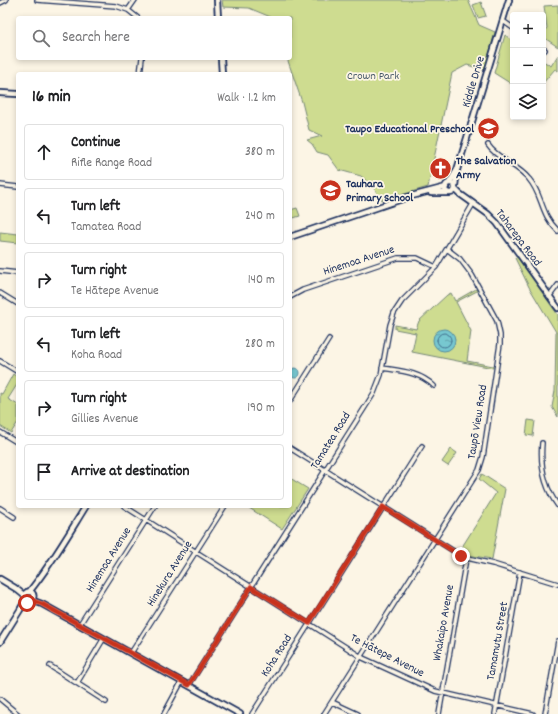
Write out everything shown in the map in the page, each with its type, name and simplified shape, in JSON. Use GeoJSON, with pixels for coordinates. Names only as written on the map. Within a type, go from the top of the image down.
{"type":"FeatureCollection","features":[{"type":"Feature","properties":{"kind":"street"},"geometry":{"type":"LineString","coordinates":[[0,3],[6,0]]}},
{"type":"Feature","properties":{"kind":"street"},"geometry":{"type":"LineString","coordinates":[[37,0],[116,6],[128,10],[136,16]]}},
{"type":"Feature","properties":{"kind":"street"},"geometry":{"type":"LineString","coordinates":[[128,10],[135,0]]}},
{"type":"Feature","properties":{"kind":"street"},"geometry":{"type":"LineString","coordinates":[[217,0],[218,16]]}},
{"type":"Feature","properties":{"kind":"street","name":"Kiddle Drive"},"geometry":{"type":"LineString","coordinates":[[453,190],[457,170],[509,0]]}},
{"type":"Feature","properties":{"kind":"street"},"geometry":{"type":"LineString","coordinates":[[503,21],[510,26]]}},
{"type":"Feature","properties":{"kind":"street"},"geometry":{"type":"LineString","coordinates":[[140,72],[142,60]]}},
{"type":"Feature","properties":{"kind":"street"},"geometry":{"type":"LineString","coordinates":[[221,60],[222,72]]}},
{"type":"Feature","properties":{"kind":"street"},"geometry":{"type":"LineString","coordinates":[[0,93],[16,94]]}},
{"type":"Feature","properties":{"kind":"street"},"geometry":{"type":"LineString","coordinates":[[488,145],[493,152],[519,169],[531,180],[547,218],[558,231]]}},
{"type":"Feature","properties":{"kind":"street","name":"Kiddle Drive"},"geometry":{"type":"LineString","coordinates":[[448,185],[457,170]]}},
{"type":"Feature","properties":{"kind":"street"},"geometry":{"type":"LineString","coordinates":[[0,185],[16,187]]}},
{"type":"Feature","properties":{"kind":"street"},"geometry":{"type":"LineString","coordinates":[[448,185],[446,191],[453,190]]}},
{"type":"Feature","properties":{"kind":"street"},"geometry":{"type":"LineString","coordinates":[[426,193],[448,185]]}},
{"type":"Feature","properties":{"kind":"street","name":"Taharepa Road"},"geometry":{"type":"LineString","coordinates":[[448,185],[497,222],[558,308]]}},
{"type":"Feature","properties":{"kind":"street"},"geometry":{"type":"LineString","coordinates":[[292,236],[408,197],[453,190]]}},
{"type":"Feature","properties":{"kind":"street","name":"Tamatea Road"},"geometry":{"type":"LineString","coordinates":[[189,685],[374,393],[379,381],[394,312],[402,301],[436,267],[473,204]]}},
{"type":"Feature","properties":{"kind":"street","name":"Taupō View Road"},"geometry":{"type":"LineString","coordinates":[[324,714],[481,466],[500,336],[497,321],[472,275],[465,264],[447,250]]}},
{"type":"Feature","properties":{"kind":"street","name":"Hinemoa Avenue"},"geometry":{"type":"LineString","coordinates":[[292,296],[303,290],[398,258],[417,258],[436,267]]}},
{"type":"Feature","properties":{"kind":"street"},"geometry":{"type":"LineString","coordinates":[[0,271],[16,272]]}},
{"type":"Feature","properties":{"kind":"street"},"geometry":{"type":"LineString","coordinates":[[549,297],[558,285]]}},
{"type":"Feature","properties":{"kind":"street"},"geometry":{"type":"LineString","coordinates":[[0,293],[16,303]]}},
{"type":"Feature","properties":{"kind":"street"},"geometry":{"type":"LineString","coordinates":[[292,398],[329,339]]}},
{"type":"Feature","properties":{"kind":"street"},"geometry":{"type":"LineString","coordinates":[[0,361],[16,371]]}},
{"type":"Feature","properties":{"kind":"street"},"geometry":{"type":"LineString","coordinates":[[382,368],[414,373],[423,377],[434,386]]}},
{"type":"Feature","properties":{"kind":"street"},"geometry":{"type":"LineString","coordinates":[[0,432],[16,442]]}},
{"type":"Feature","properties":{"kind":"street"},"geometry":{"type":"LineString","coordinates":[[542,443],[541,463],[544,477],[558,506]]}},
{"type":"Feature","properties":{"kind":"street","name":"Koha Road"},"geometry":{"type":"LineString","coordinates":[[252,714],[422,446]]}},
{"type":"Feature","properties":{"kind":"street"},"geometry":{"type":"LineString","coordinates":[[292,449],[466,559],[493,564],[558,584]]}},
{"type":"Feature","properties":{"kind":"street"},"geometry":{"type":"LineString","coordinates":[[0,508],[14,517]]}},
{"type":"Feature","properties":{"kind":"street"},"geometry":{"type":"LineString","coordinates":[[0,642],[85,508]]}},
{"type":"Feature","properties":{"kind":"street","name":"Te Hātepe Avenue"},"geometry":{"type":"LineString","coordinates":[[127,508],[361,656],[430,689],[533,714]]}},
{"type":"Feature","properties":{"kind":"street","name":"Hinemoa Avenue"},"geometry":{"type":"LineString","coordinates":[[80,624],[154,508]]}},
{"type":"Feature","properties":{"kind":"street","name":"Hinekura Avenue"},"geometry":{"type":"LineString","coordinates":[[131,653],[224,508]]}},
{"type":"Feature","properties":{"kind":"street","name":"Whakaipo Avenue"},"geometry":{"type":"LineString","coordinates":[[439,714],[466,559]]}},
{"type":"Feature","properties":{"kind":"street","name":"Tamamutu Street"},"geometry":{"type":"LineString","coordinates":[[495,714],[520,572]]}},
{"type":"Feature","properties":{"kind":"street"},"geometry":{"type":"LineString","coordinates":[[0,580],[240,714]]}},
{"type":"Feature","properties":{"kind":"street"},"geometry":{"type":"LineString","coordinates":[[77,683],[104,638]]}},
{"type":"Feature","properties":{"kind":"street"},"geometry":{"type":"LineString","coordinates":[[545,714],[558,641]]}},
{"type":"Feature","properties":{"kind":"street"},"geometry":{"type":"LineString","coordinates":[[50,666],[106,702]]}},
{"type":"Feature","properties":{"kind":"street"},"geometry":{"type":"LineString","coordinates":[[164,714],[182,681]]}},
{"type":"Feature","properties":{"kind":"street"},"geometry":{"type":"LineString","coordinates":[[0,699],[18,714]]}},
{"type":"Feature","properties":{"kind":"street"},"geometry":{"type":"LineString","coordinates":[[332,702],[358,714]]}},
{"type":"Feature","properties":{"kind":"green space","name":"Crown Park"},"geometry":{"type":"Polygon","coordinates":[[[222,0],[468,0],[479,25],[495,32],[485,70],[467,65],[452,73],[428,187],[401,195],[398,193],[393,197],[382,200],[373,187],[361,176],[339,170],[328,155],[317,152],[312,144],[307,140],[322,136],[309,130],[302,102],[288,60],[292,60],[292,16],[268,16],[249,8],[223,7],[222,0]]]}},
{"type":"Feature","properties":{"kind":"green space"},"geometry":{"type":"Polygon","coordinates":[[[481,2],[486,16],[478,18],[473,5],[481,2]]]}},
{"type":"Feature","properties":{"kind":"green space"},"geometry":{"type":"Polygon","coordinates":[[[558,5],[558,47],[546,39],[547,28],[544,6],[558,5]]]}},
{"type":"Feature","properties":{"kind":"green space"},"geometry":{"type":"Polygon","coordinates":[[[505,35],[510,39],[510,83],[494,73],[505,35]]]}},
{"type":"Feature","properties":{"kind":"green space"},"geometry":{"type":"Polygon","coordinates":[[[558,55],[558,71],[555,69],[546,80],[546,63],[551,66],[558,55]]]}},
{"type":"Feature","properties":{"kind":"green space"},"geometry":{"type":"Polygon","coordinates":[[[297,208],[300,216],[292,218],[292,209],[297,208]]]}},
{"type":"Feature","properties":{"kind":"green space"},"geometry":{"type":"Polygon","coordinates":[[[0,232],[16,234],[16,243],[0,241],[0,232]]]}},
{"type":"Feature","properties":{"kind":"green space"},"geometry":{"type":"Polygon","coordinates":[[[517,257],[558,315],[558,417],[552,407],[555,391],[556,332],[529,287],[515,258],[517,257]]]}},
{"type":"Feature","properties":{"kind":"green space"},"geometry":{"type":"Polygon","coordinates":[[[476,289],[477,291],[456,302],[471,331],[467,361],[493,366],[493,368],[412,352],[416,333],[395,329],[395,325],[416,329],[419,321],[447,295],[451,293],[455,301],[476,289]]]}},
{"type":"Feature","properties":{"kind":"green space"},"geometry":{"type":"Polygon","coordinates":[[[13,374],[16,376],[16,386],[8,399],[16,404],[16,425],[11,433],[0,426],[0,393],[2,394],[13,374]]]}},
{"type":"Feature","properties":{"kind":"green space"},"geometry":{"type":"Polygon","coordinates":[[[528,420],[535,421],[533,436],[526,435],[528,420]]]}},
{"type":"Feature","properties":{"kind":"green space"},"geometry":{"type":"Polygon","coordinates":[[[451,449],[457,453],[448,466],[442,462],[451,449]]]}},
{"type":"Feature","properties":{"kind":"green space"},"geometry":{"type":"Polygon","coordinates":[[[482,474],[505,489],[492,559],[467,555],[460,550],[496,493],[479,479],[482,474]]]}},
{"type":"Feature","properties":{"kind":"green space"},"geometry":{"type":"Polygon","coordinates":[[[292,479],[308,489],[282,529],[249,508],[292,508],[292,479]]]}},
{"type":"Feature","properties":{"kind":"water"},"geometry":{"type":"Polygon","coordinates":[[[444,329],[452,332],[455,340],[452,348],[444,351],[436,348],[433,340],[436,332],[444,329]]]}},
{"type":"Feature","properties":{"kind":"water"},"geometry":{"type":"Polygon","coordinates":[[[295,368],[300,373],[297,377],[295,378],[292,376],[293,369],[295,368]]]}},
{"type":"Feature","properties":{"kind":"place","name":"Taupo Educational Preschool"},"geometry":{"type":"Point","coordinates":[489,129]}},
{"type":"Feature","properties":{"kind":"place","name":"The Salvation Army"},"geometry":{"type":"Point","coordinates":[440,168]}},
{"type":"Feature","properties":{"kind":"place","name":"Tauhara Primary School"},"geometry":{"type":"Point","coordinates":[331,191]}},
{"type":"Feature","properties":{"kind":"route"},"geometry":{"type":"LineString","coordinates":[[27,603],[28,600],[31,600],[42,604],[189,685],[251,587],[309,623],[383,507],[461,556]]}}]}
